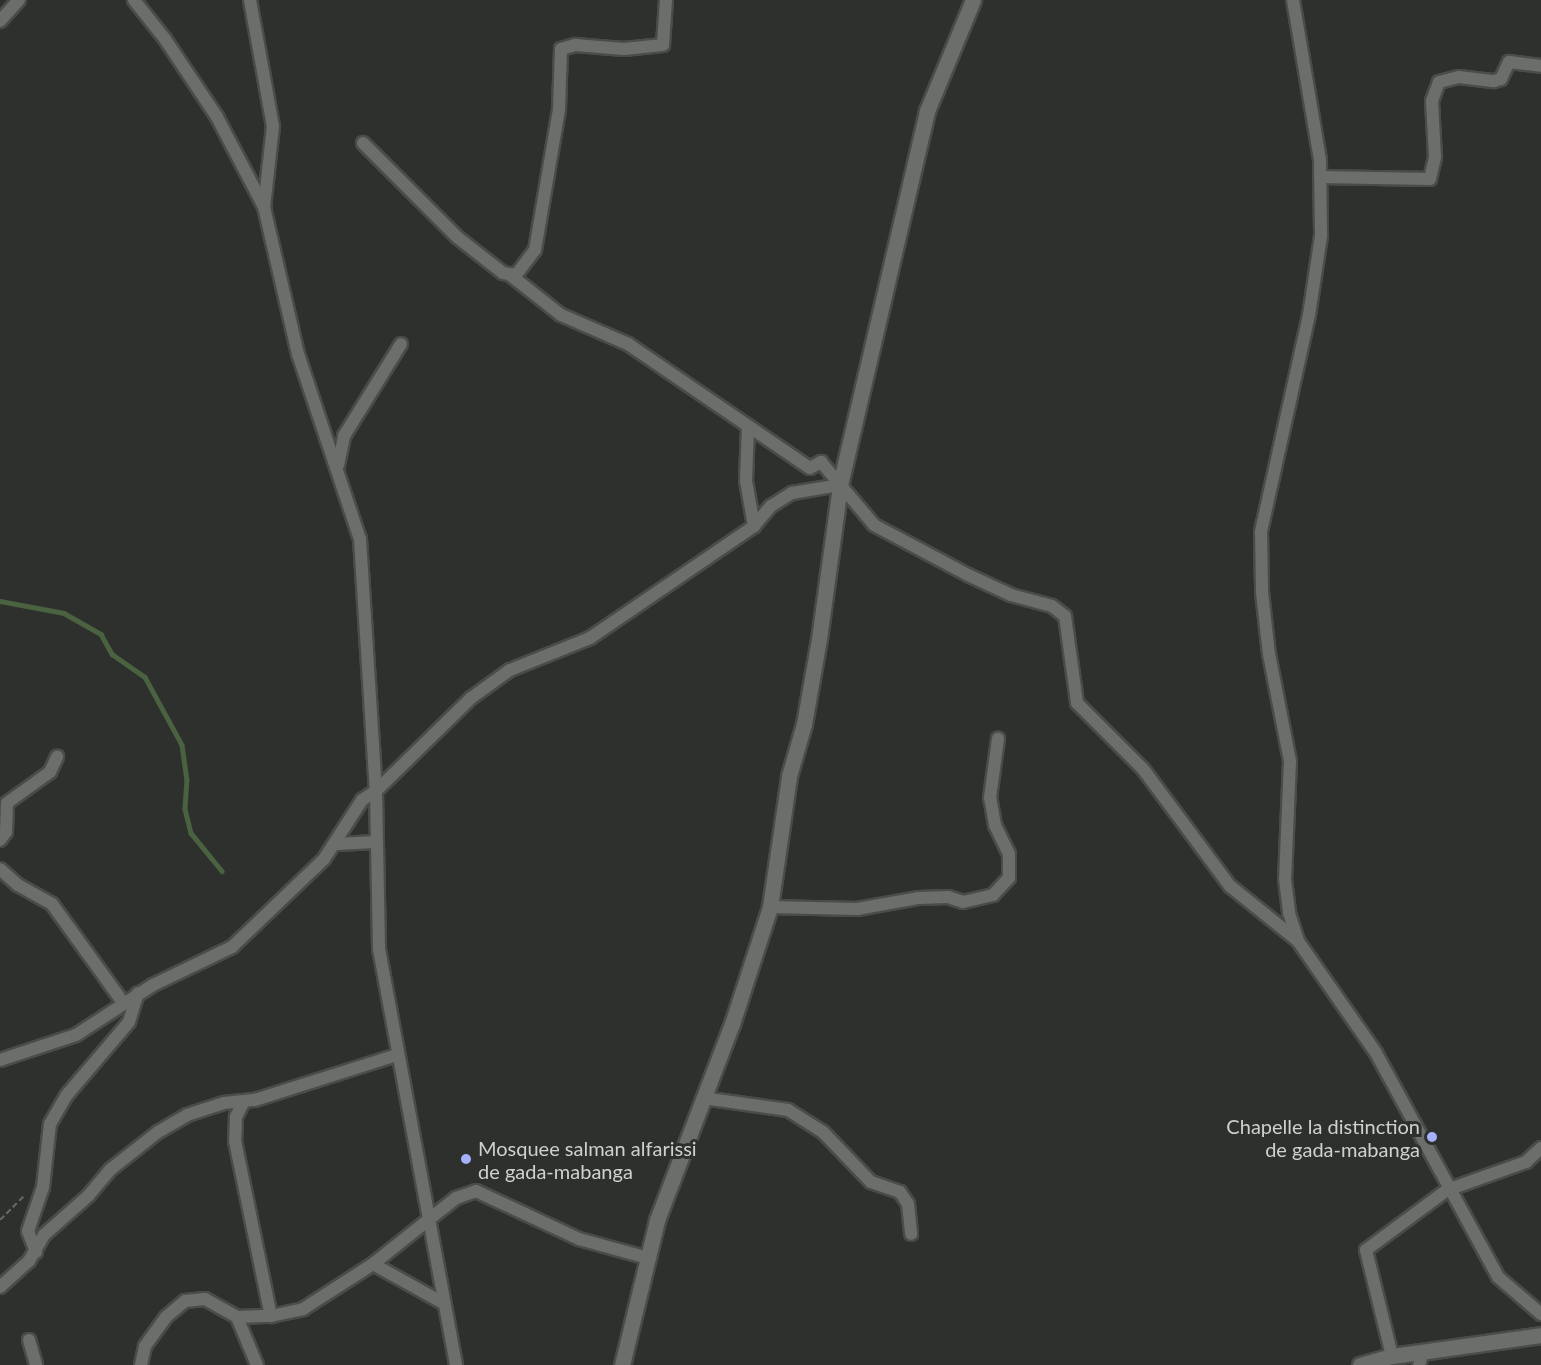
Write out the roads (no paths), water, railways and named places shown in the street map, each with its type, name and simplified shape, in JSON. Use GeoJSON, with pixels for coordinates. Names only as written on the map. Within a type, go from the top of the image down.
{"type":"FeatureCollection","features":[{"type":"Feature","properties":{"kind":"street"},"geometry":{"type":"LineString","coordinates":[[0,21],[19,0]]}},
{"type":"Feature","properties":{"kind":"street"},"geometry":{"type":"LineString","coordinates":[[134,0],[165,39],[217,117],[264,207],[298,354],[360,539],[376,791],[379,949],[397,1055],[431,1219],[456,1365]]}},
{"type":"Feature","properties":{"kind":"street"},"geometry":{"type":"LineString","coordinates":[[250,0],[273,126],[264,207]]}},
{"type":"Feature","properties":{"kind":"street"},"geometry":{"type":"LineString","coordinates":[[509,274],[516,275],[535,250],[559,109],[561,49],[575,45],[624,49],[663,45],[666,0]]}},
{"type":"Feature","properties":{"kind":"street"},"geometry":{"type":"LineString","coordinates":[[622,1365],[660,1211],[703,1098],[770,907],[789,776],[804,724],[819,639],[840,485],[927,111],[973,0]]}},
{"type":"Feature","properties":{"kind":"street"},"geometry":{"type":"LineString","coordinates":[[1293,0],[1312,104],[1322,219],[1316,275],[1261,532],[1262,592],[1269,654],[1290,761],[1285,879],[1289,913],[1298,941]]}},
{"type":"Feature","properties":{"kind":"street"},"geometry":{"type":"LineString","coordinates":[[1320,177],[1430,179],[1435,157],[1432,101],[1439,82],[1459,77],[1494,81],[1501,79],[1509,62],[1541,66]]}},
{"type":"Feature","properties":{"kind":"street"},"geometry":{"type":"LineString","coordinates":[[363,142],[457,237],[494,267],[509,274],[561,315],[628,344],[810,468],[821,462],[874,525],[968,575],[1011,595],[1052,606],[1065,616],[1077,703],[1143,770],[1230,886],[1298,941],[1376,1053],[1447,1190],[1498,1277],[1541,1314]]}},
{"type":"Feature","properties":{"kind":"street"},"geometry":{"type":"LineString","coordinates":[[337,466],[344,436],[401,344]]}},
{"type":"Feature","properties":{"kind":"street"},"geometry":{"type":"LineString","coordinates":[[748,426],[746,481],[754,526]]}},
{"type":"Feature","properties":{"kind":"street"},"geometry":{"type":"LineString","coordinates":[[0,1060],[76,1035],[138,993],[232,947],[336,844],[353,810],[376,791],[471,698],[510,670],[590,638],[754,526],[771,506],[792,493],[840,485]]}},
{"type":"Feature","properties":{"kind":"street"},"geometry":{"type":"LineString","coordinates":[[770,907],[857,909],[919,898],[948,897],[963,902],[993,896],[1009,878],[1009,854],[995,825],[990,798],[998,739]]}},
{"type":"Feature","properties":{"kind":"street"},"geometry":{"type":"LineString","coordinates":[[0,840],[6,832],[7,803],[50,772],[57,757]]}},
{"type":"Feature","properties":{"kind":"street"},"geometry":{"type":"LineString","coordinates":[[336,844],[376,842]]}},
{"type":"Feature","properties":{"kind":"street"},"geometry":{"type":"LineString","coordinates":[[0,869],[18,885],[52,904],[124,1004]]}},
{"type":"Feature","properties":{"kind":"street"},"geometry":{"type":"LineString","coordinates":[[0,869],[0,887]]}},
{"type":"Feature","properties":{"kind":"street"},"geometry":{"type":"LineString","coordinates":[[36,1252],[28,1231],[43,1187],[50,1124],[66,1096],[129,1022],[138,993]]}},
{"type":"Feature","properties":{"kind":"street"},"geometry":{"type":"LineString","coordinates":[[0,1287],[36,1252],[44,1235],[138,1145],[187,1115],[244,1101],[397,1055]]}},
{"type":"Feature","properties":{"kind":"street"},"geometry":{"type":"LineString","coordinates":[[703,1098],[788,1110],[823,1132],[871,1182],[900,1192],[908,1204],[911,1234]]}},
{"type":"Feature","properties":{"kind":"street"},"geometry":{"type":"LineString","coordinates":[[244,1101],[236,1117],[236,1141],[271,1316]]}},
{"type":"Feature","properties":{"kind":"street"},"geometry":{"type":"LineString","coordinates":[[1392,1356],[1366,1250],[1447,1190],[1526,1162],[1541,1148]]}},
{"type":"Feature","properties":{"kind":"street"},"geometry":{"type":"LineString","coordinates":[[141,1365],[145,1346],[166,1317],[185,1301],[205,1299],[237,1317],[271,1316],[303,1309],[373,1264],[456,1198],[476,1191],[579,1239],[648,1258]]}},
{"type":"Feature","properties":{"kind":"street"},"geometry":{"type":"LineString","coordinates":[[373,1264],[445,1304]]}},
{"type":"Feature","properties":{"kind":"street"},"geometry":{"type":"LineString","coordinates":[[237,1317],[257,1365]]}},
{"type":"Feature","properties":{"kind":"street"},"geometry":{"type":"LineString","coordinates":[[1360,1365],[1392,1356],[1421,1359],[1541,1335]]}},
{"type":"Feature","properties":{"kind":"street"},"geometry":{"type":"LineString","coordinates":[[29,1340],[36,1365]]}},
{"type":"Feature","properties":{"kind":"waterway"},"geometry":{"type":"LineString","coordinates":[[0,601],[64,613],[101,634],[112,654],[145,677],[182,745],[187,779],[185,809],[191,833],[222,871]]}},
{"type":"Feature","properties":{"kind":"place","name":"Chapelle la distinction de gada-mabanga"},"geometry":{"type":"Point","coordinates":[1432,1137]}},
{"type":"Feature","properties":{"kind":"place","name":"Mosquee salman alfarissi de gada-mabanga"},"geometry":{"type":"Point","coordinates":[466,1159]}}]}
